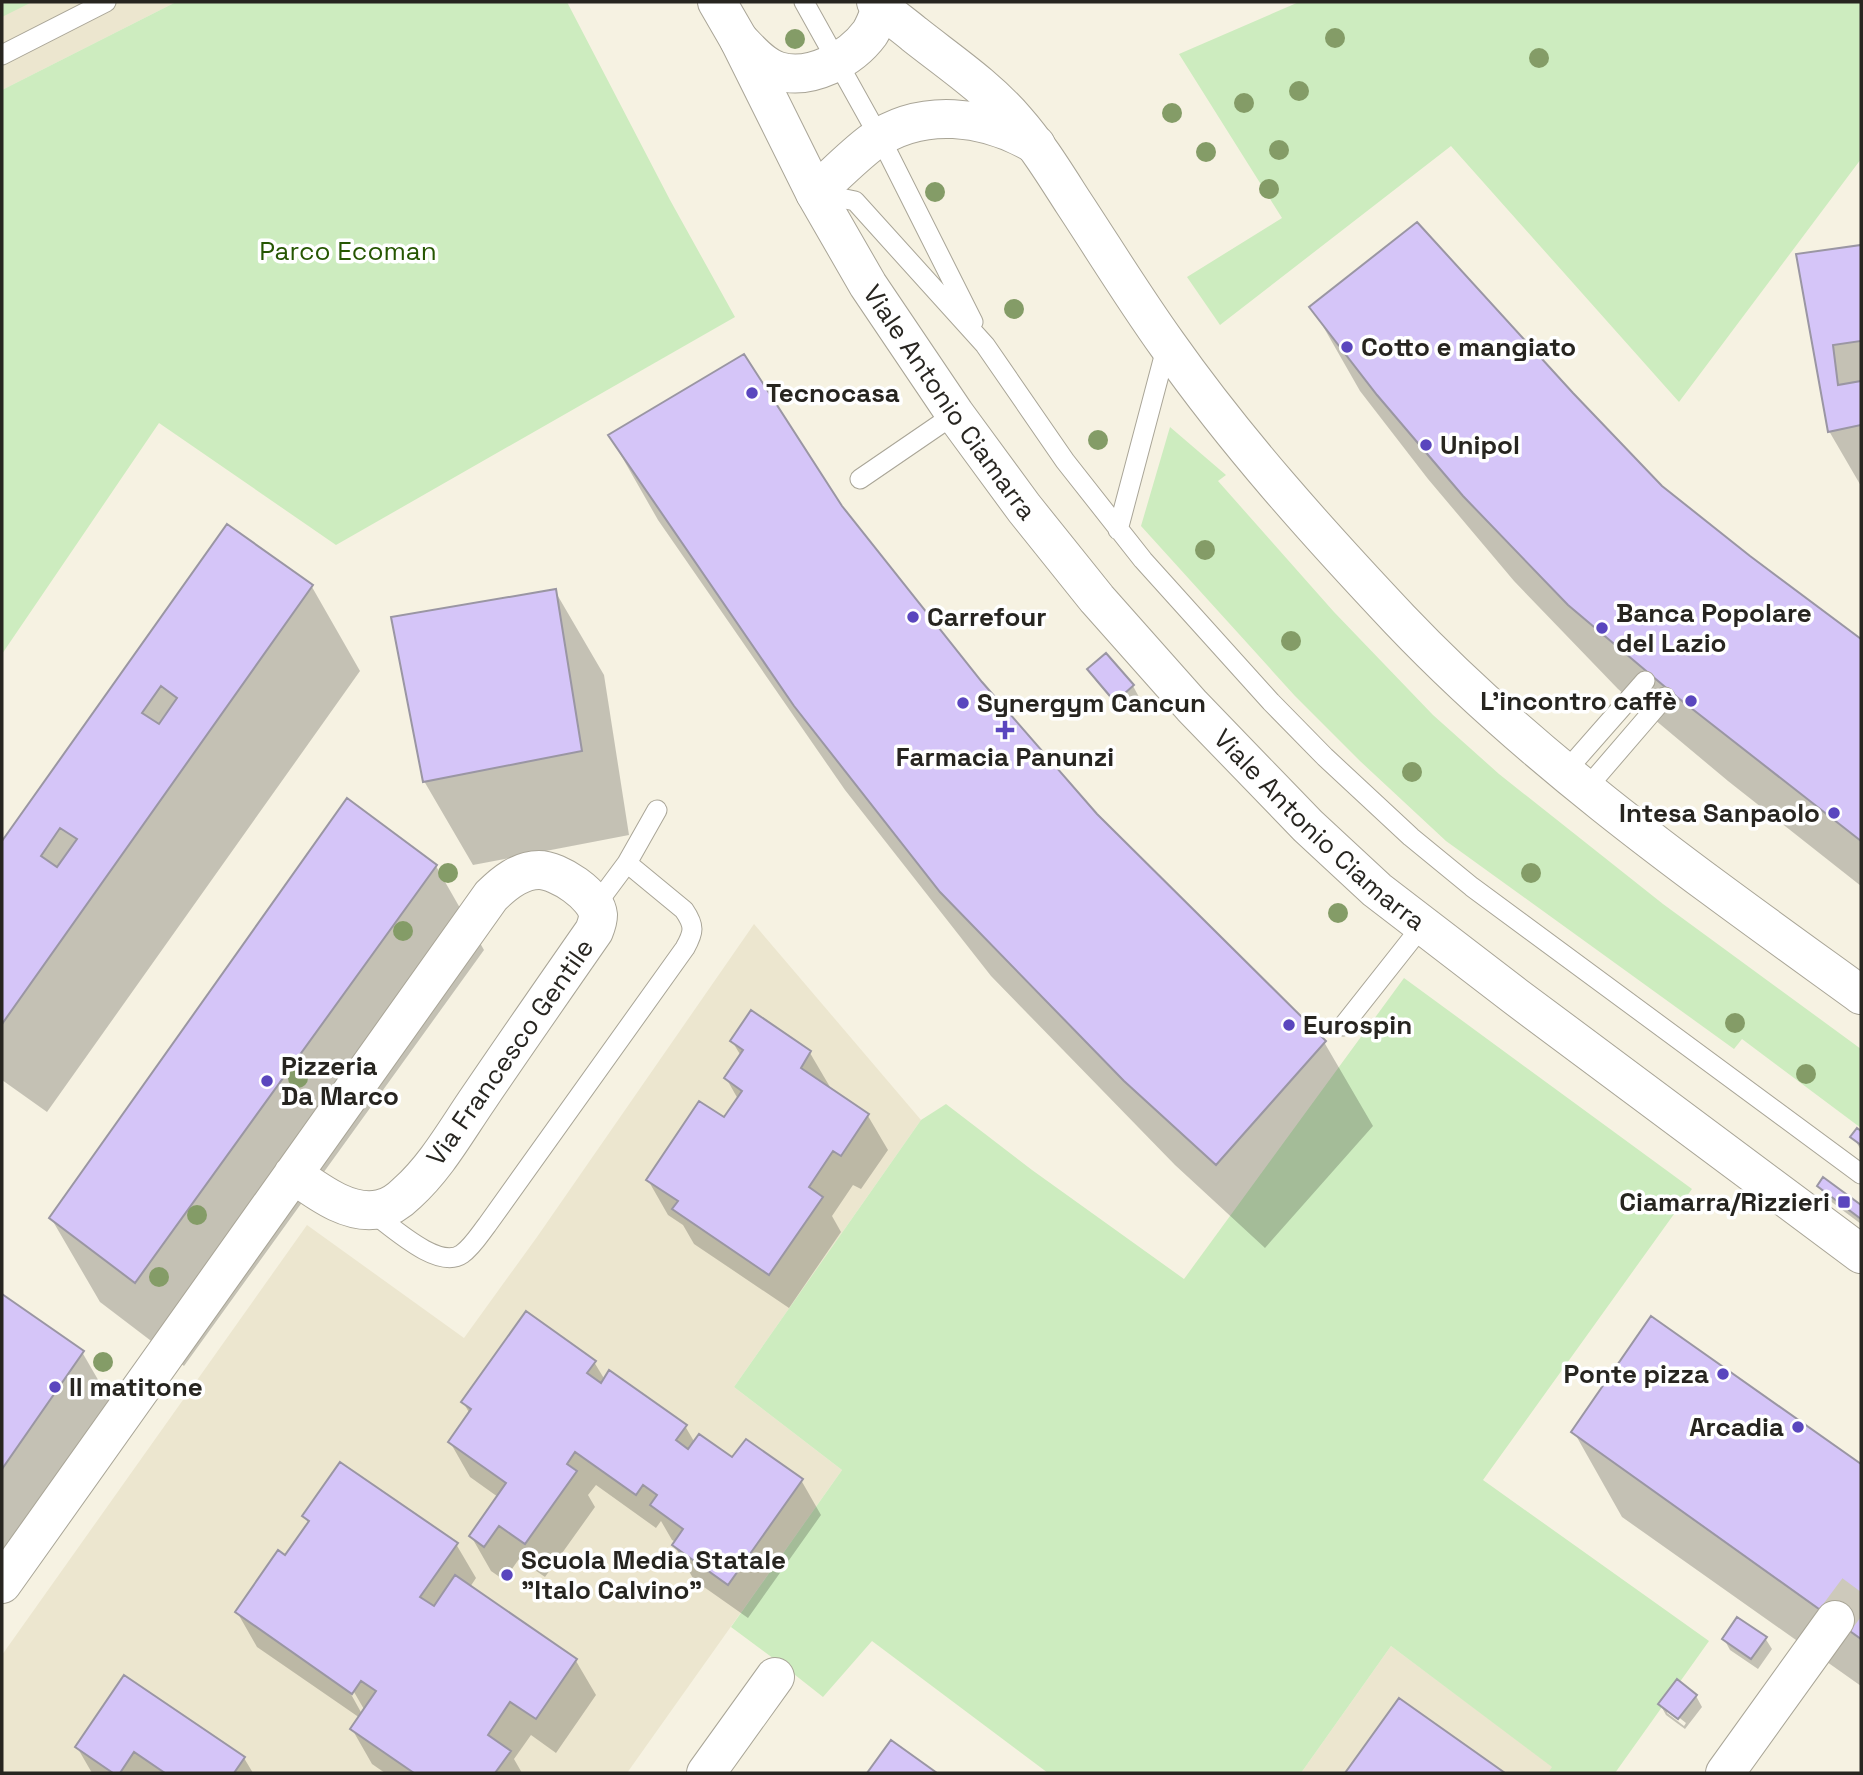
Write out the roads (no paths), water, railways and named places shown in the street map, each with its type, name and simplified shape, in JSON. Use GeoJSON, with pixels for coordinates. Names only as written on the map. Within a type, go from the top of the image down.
{"type":"FeatureCollection","features":[{"type":"Feature","properties":{"kind":"street","name":"Viale Antonio Ciamarra"},"geometry":{"type":"LineString","coordinates":[[717,2],[815,192],[868,285],[955,414],[1052,544],[1097,599],[1201,715],[1342,859],[1377,890],[1861,1254]]}},
{"type":"Feature","properties":{"kind":"street"},"geometry":{"type":"LineString","coordinates":[[738,40],[777,71],[797,74],[807,72],[838,61],[867,38],[873,30],[878,5],[993,98],[1015,119],[1035,145],[1167,345],[1247,448],[1368,586],[1516,731],[1575,781],[1703,881],[1861,996]]}},
{"type":"Feature","properties":{"kind":"street"},"geometry":{"type":"LineString","coordinates":[[815,192],[879,138],[922,120],[948,119],[985,124],[1008,131],[1035,145]]}},
{"type":"Feature","properties":{"kind":"street","name":"Via Francesco Gentile"},"geometry":{"type":"LineString","coordinates":[[2,1584],[491,896],[512,878],[524,873],[537,869],[555,873],[587,896],[595,906],[598,915],[594,931],[428,1170],[395,1204],[369,1211]]}},
{"type":"Feature","properties":{"kind":"street"},"geometry":{"type":"LineString","coordinates":[[293,1174],[331,1199],[369,1211]]}},
{"type":"Feature","properties":{"kind":"street"},"geometry":{"type":"LineString","coordinates":[[1725,1773],[1835,1620]]}},
{"type":"Feature","properties":{"kind":"street"},"geometry":{"type":"LineString","coordinates":[[706,1773],[775,1677]]}},
{"type":"Feature","properties":{"kind":"lane"},"geometry":{"type":"LineString","coordinates":[[2,55],[106,2]]}},
{"type":"Feature","properties":{"kind":"lane","name":"Viale Antonio Ciamarra"},"geometry":{"type":"LineString","coordinates":[[804,2],[879,138],[985,345],[1065,461],[1118,530],[1271,702],[1411,837],[1472,887],[1861,1174]]}},
{"type":"Feature","properties":{"kind":"lane","name":"Viale Antonio Ciamarra"},"geometry":{"type":"LineString","coordinates":[[815,192],[855,201],[985,345]]}},
{"type":"Feature","properties":{"kind":"lane"},"geometry":{"type":"LineString","coordinates":[[1118,530],[1167,345]]}},
{"type":"Feature","properties":{"kind":"lane"},"geometry":{"type":"LineString","coordinates":[[860,479],[955,414]]}},
{"type":"Feature","properties":{"kind":"lane"},"geometry":{"type":"LineString","coordinates":[[1575,781],[1645,681]]}},
{"type":"Feature","properties":{"kind":"lane"},"geometry":{"type":"LineString","coordinates":[[1575,781],[1665,696]]}},
{"type":"Feature","properties":{"kind":"lane"},"geometry":{"type":"LineString","coordinates":[[595,906],[627,863],[657,810]]}},
{"type":"Feature","properties":{"kind":"lane"},"geometry":{"type":"LineString","coordinates":[[369,1211],[427,1252],[450,1259],[460,1256],[487,1225],[691,938],[693,928],[684,910],[627,863]]}},
{"type":"Feature","properties":{"kind":"lane"},"geometry":{"type":"LineString","coordinates":[[1343,1026],[1422,926]]}},
{"type":"Feature","properties":{"kind":"tunnel"},"geometry":{"type":"LineString","coordinates":[[1835,1620],[1861,1585]]}},
{"type":"Feature","properties":{"kind":"place","name":"Cotto e mangiato"},"geometry":{"type":"Point","coordinates":[1347,347]}},
{"type":"Feature","properties":{"kind":"place","name":"Tecnocasa"},"geometry":{"type":"Point","coordinates":[752,393]}},
{"type":"Feature","properties":{"kind":"place","name":"Unipol"},"geometry":{"type":"Point","coordinates":[1426,445]}},
{"type":"Feature","properties":{"kind":"place","name":"Carrefour"},"geometry":{"type":"Point","coordinates":[913,617]}},
{"type":"Feature","properties":{"kind":"place","name":"Banca Popolare del Lazio"},"geometry":{"type":"Point","coordinates":[1602,628]}},
{"type":"Feature","properties":{"kind":"place","name":"L'incontro caffè"},"geometry":{"type":"Point","coordinates":[1691,701]}},
{"type":"Feature","properties":{"kind":"place","name":"Synergym Cancun"},"geometry":{"type":"Point","coordinates":[963,703]}},
{"type":"Feature","properties":{"kind":"place","name":"Farmacia Panunzi"},"geometry":{"type":"Point","coordinates":[1005,730]}},
{"type":"Feature","properties":{"kind":"place","name":"Intesa Sanpaolo"},"geometry":{"type":"Point","coordinates":[1834,813]}},
{"type":"Feature","properties":{"kind":"place","name":"Eurospin"},"geometry":{"type":"Point","coordinates":[1289,1025]}},
{"type":"Feature","properties":{"kind":"place","name":"Pizzeria Da Marco"},"geometry":{"type":"Point","coordinates":[267,1081]}},
{"type":"Feature","properties":{"kind":"place","name":"Ciamarra/Rizzieri"},"geometry":{"type":"Point","coordinates":[1844,1202]}},
{"type":"Feature","properties":{"kind":"place","name":"Ponte pizza"},"geometry":{"type":"Point","coordinates":[1723,1374]}},
{"type":"Feature","properties":{"kind":"place","name":"Il matitone"},"geometry":{"type":"Point","coordinates":[55,1387]}},
{"type":"Feature","properties":{"kind":"place","name":"Arcadia"},"geometry":{"type":"Point","coordinates":[1798,1427]}},
{"type":"Feature","properties":{"kind":"place","name":"Scuola Media Statale \"Italo Calvino\""},"geometry":{"type":"Point","coordinates":[507,1575]}},
{"type":"Feature","properties":{"kind":"park label","name":"Parco Ecoman"},"geometry":{"type":"Point","coordinates":[348,251]}}]}
